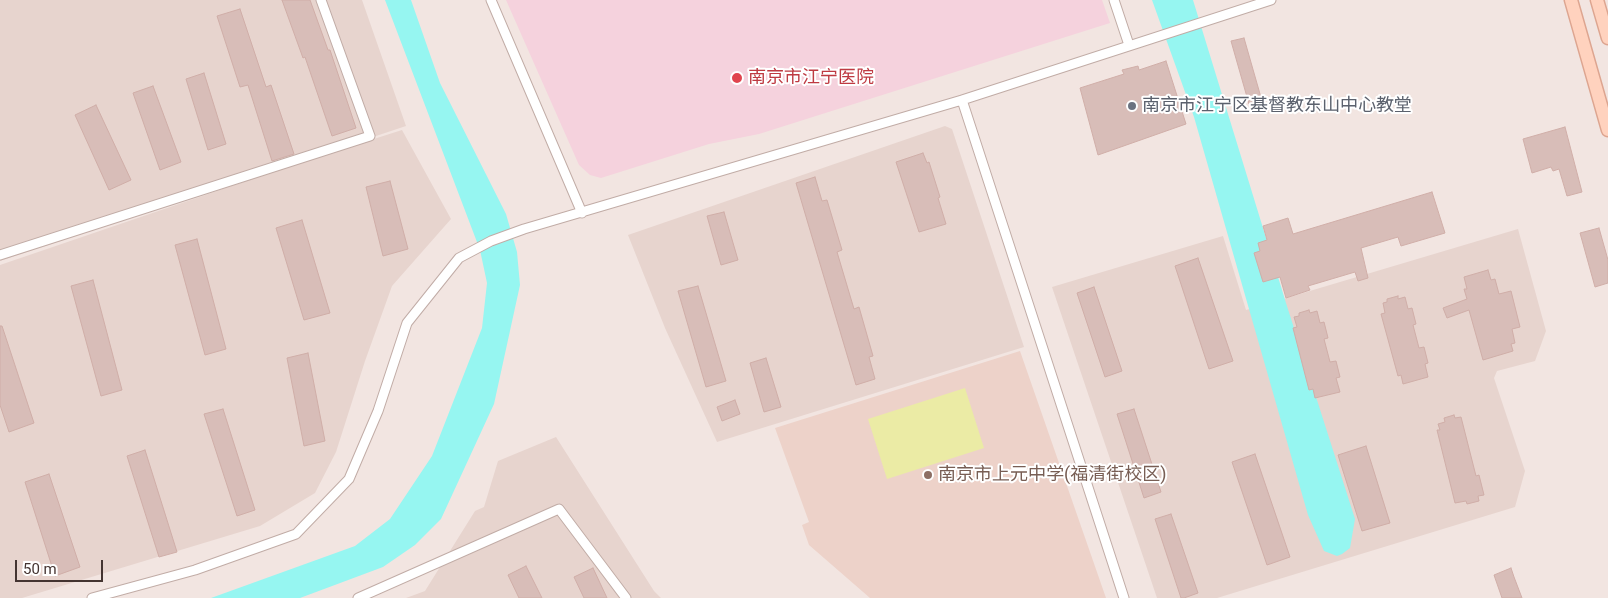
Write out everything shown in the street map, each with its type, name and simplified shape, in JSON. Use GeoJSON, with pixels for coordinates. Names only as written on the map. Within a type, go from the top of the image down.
{"type":"FeatureCollection","features":[{"type":"Feature","properties":{"kind":"main road"},"geometry":{"type":"LineString","coordinates":[[1571,0],[1608,130]]}},
{"type":"Feature","properties":{"kind":"main road"},"geometry":{"type":"LineString","coordinates":[[1597,0],[1608,38]]}},
{"type":"Feature","properties":{"kind":"street"},"geometry":{"type":"LineString","coordinates":[[0,255],[370,136],[321,0]]}},
{"type":"Feature","properties":{"kind":"street"},"geometry":{"type":"LineString","coordinates":[[491,0],[582,213]]}},
{"type":"Feature","properties":{"kind":"street"},"geometry":{"type":"LineString","coordinates":[[1114,0],[1129,45]]}},
{"type":"Feature","properties":{"kind":"street"},"geometry":{"type":"LineString","coordinates":[[92,598],[195,570],[296,534],[349,479],[378,411],[407,323],[459,258],[491,241],[524,229],[962,100],[1271,0]]}},
{"type":"Feature","properties":{"kind":"street"},"geometry":{"type":"LineString","coordinates":[[962,100],[1124,598]]}},
{"type":"Feature","properties":{"kind":"street"},"geometry":{"type":"LineString","coordinates":[[358,598],[559,510],[626,598]]}},
{"type":"Feature","properties":{"kind":"shaded area"},"geometry":{"type":"Polygon","coordinates":[[[0,0],[362,0],[406,126],[0,261],[0,0]]]}},
{"type":"Feature","properties":{"kind":"shaded area","name":"南京市江宁医院"},"geometry":{"type":"Polygon","coordinates":[[[506,0],[1102,0],[1110,23],[759,134],[709,144],[601,178],[590,175],[579,165],[506,0]]]}},
{"type":"Feature","properties":{"kind":"shaded area"},"geometry":{"type":"Polygon","coordinates":[[[945,126],[952,129],[1024,347],[717,442],[665,328],[628,235],[945,126]]]}},
{"type":"Feature","properties":{"kind":"shaded area"},"geometry":{"type":"Polygon","coordinates":[[[402,130],[451,219],[392,286],[365,361],[336,452],[315,493],[260,526],[22,598],[0,598],[0,265],[402,130]]]}},
{"type":"Feature","properties":{"kind":"shaded area"},"geometry":{"type":"Polygon","coordinates":[[[1518,229],[1546,331],[1535,361],[1497,371],[1494,378],[1525,471],[1515,507],[1217,598],[1157,598],[1052,287],[1223,236],[1246,310],[1518,229]]]}},
{"type":"Feature","properties":{"kind":"shaded area","name":"南京市上元中学(福清街校区)"},"geometry":{"type":"Polygon","coordinates":[[[1020,351],[1106,598],[870,598],[809,545],[802,525],[809,522],[775,428],[1020,351]]]}},
{"type":"Feature","properties":{"kind":"shaded area"},"geometry":{"type":"Polygon","coordinates":[[[556,437],[654,591],[661,598],[406,598],[425,591],[475,511],[484,507],[498,461],[556,437]]]}},
{"type":"Feature","properties":{"kind":"green space"},"geometry":{"type":"Polygon","coordinates":[[[965,388],[984,448],[887,479],[868,419],[965,388]]]}},
{"type":"Feature","properties":{"kind":"water"},"geometry":{"type":"Polygon","coordinates":[[[385,0],[411,0],[440,83],[506,214],[517,252],[520,285],[494,404],[441,519],[415,545],[383,567],[300,598],[211,598],[355,546],[390,519],[432,456],[482,328],[487,283],[480,250],[385,0]]]}},
{"type":"Feature","properties":{"kind":"water"},"geometry":{"type":"Polygon","coordinates":[[[1152,0],[1193,0],[1286,303],[1355,519],[1350,548],[1337,556],[1324,551],[1308,515],[1194,117],[1152,0]]]}},
{"type":"Feature","properties":{"kind":"building"},"geometry":{"type":"Polygon","coordinates":[[[282,0],[310,0],[328,50],[330,50],[356,128],[332,136],[305,57],[303,58],[282,0]]]}},
{"type":"Feature","properties":{"kind":"building"},"geometry":{"type":"Polygon","coordinates":[[[240,9],[266,87],[271,85],[294,154],[272,161],[248,85],[240,87],[217,16],[240,9]]]}},
{"type":"Feature","properties":{"kind":"building"},"geometry":{"type":"Polygon","coordinates":[[[1244,38],[1262,101],[1249,104],[1231,41],[1244,38]]]}},
{"type":"Feature","properties":{"kind":"building","name":"南京市江宁区基督教东山中心教堂"},"geometry":{"type":"Polygon","coordinates":[[[1166,61],[1186,124],[1098,155],[1080,88],[1124,74],[1122,70],[1138,66],[1139,70],[1166,61]]]}},
{"type":"Feature","properties":{"kind":"building"},"geometry":{"type":"Polygon","coordinates":[[[204,73],[226,144],[208,150],[186,79],[204,73]]]}},
{"type":"Feature","properties":{"kind":"building"},"geometry":{"type":"Polygon","coordinates":[[[153,86],[181,162],[160,170],[133,93],[153,86]]]}},
{"type":"Feature","properties":{"kind":"building"},"geometry":{"type":"Polygon","coordinates":[[[96,105],[131,180],[109,190],[75,115],[96,105]]]}},
{"type":"Feature","properties":{"kind":"building"},"geometry":{"type":"Polygon","coordinates":[[[1565,127],[1582,192],[1567,196],[1559,169],[1553,171],[1551,167],[1532,173],[1523,139],[1565,127]]]}},
{"type":"Feature","properties":{"kind":"building"},"geometry":{"type":"Polygon","coordinates":[[[923,153],[927,163],[929,162],[946,224],[919,232],[896,162],[923,153]]]}},
{"type":"Feature","properties":{"kind":"building"},"geometry":{"type":"Polygon","coordinates":[[[815,177],[822,201],[827,200],[842,250],[837,252],[854,309],[859,307],[873,356],[869,357],[875,379],[856,385],[796,183],[815,177]]]}},
{"type":"Feature","properties":{"kind":"building"},"geometry":{"type":"Polygon","coordinates":[[[390,181],[408,249],[383,256],[366,187],[390,181]]]}},
{"type":"Feature","properties":{"kind":"building"},"geometry":{"type":"Polygon","coordinates":[[[1432,192],[1445,233],[1401,246],[1398,237],[1361,248],[1368,278],[1358,281],[1355,272],[1308,286],[1310,290],[1286,298],[1280,277],[1263,282],[1254,253],[1260,251],[1258,243],[1267,240],[1263,226],[1288,218],[1293,234],[1432,192]]]}},
{"type":"Feature","properties":{"kind":"building"},"geometry":{"type":"Polygon","coordinates":[[[724,212],[738,260],[721,265],[707,216],[724,212]]]}},
{"type":"Feature","properties":{"kind":"building"},"geometry":{"type":"Polygon","coordinates":[[[302,220],[330,313],[304,320],[276,228],[302,220]]]}},
{"type":"Feature","properties":{"kind":"building"},"geometry":{"type":"Polygon","coordinates":[[[1599,228],[1608,260],[1608,283],[1595,287],[1580,233],[1599,228]]]}},
{"type":"Feature","properties":{"kind":"building"},"geometry":{"type":"Polygon","coordinates":[[[197,239],[226,349],[205,355],[175,245],[197,239]]]}},
{"type":"Feature","properties":{"kind":"building"},"geometry":{"type":"Polygon","coordinates":[[[1198,258],[1233,361],[1209,369],[1175,266],[1198,258]]]}},
{"type":"Feature","properties":{"kind":"building"},"geometry":{"type":"Polygon","coordinates":[[[1488,270],[1491,280],[1495,279],[1499,294],[1511,291],[1520,327],[1512,329],[1515,343],[1511,344],[1513,351],[1483,360],[1469,310],[1447,318],[1443,308],[1467,299],[1464,289],[1467,289],[1464,277],[1488,270]]]}},
{"type":"Feature","properties":{"kind":"building"},"geometry":{"type":"Polygon","coordinates":[[[93,280],[122,390],[101,396],[71,286],[93,280]]]}},
{"type":"Feature","properties":{"kind":"building"},"geometry":{"type":"Polygon","coordinates":[[[698,286],[726,381],[706,387],[678,291],[698,286]]]}},
{"type":"Feature","properties":{"kind":"building"},"geometry":{"type":"Polygon","coordinates":[[[1094,287],[1122,371],[1105,377],[1077,293],[1094,287]]]}},
{"type":"Feature","properties":{"kind":"building"},"geometry":{"type":"Polygon","coordinates":[[[1398,296],[1398,299],[1405,297],[1408,309],[1412,308],[1416,324],[1413,325],[1419,348],[1424,347],[1428,363],[1425,364],[1428,377],[1403,384],[1401,375],[1398,376],[1381,314],[1385,313],[1383,303],[1387,302],[1387,299],[1398,296]]]}},
{"type":"Feature","properties":{"kind":"building"},"geometry":{"type":"Polygon","coordinates":[[[1309,310],[1310,313],[1317,311],[1320,323],[1324,322],[1328,338],[1324,339],[1330,362],[1336,361],[1340,377],[1336,378],[1340,392],[1315,398],[1313,389],[1309,390],[1293,328],[1297,327],[1294,317],[1299,316],[1299,313],[1309,310]]]}},
{"type":"Feature","properties":{"kind":"building"},"geometry":{"type":"Polygon","coordinates":[[[0,326],[2,326],[34,423],[9,432],[0,405],[0,326]]]}},
{"type":"Feature","properties":{"kind":"building"},"geometry":{"type":"Polygon","coordinates":[[[308,353],[325,441],[304,446],[287,358],[308,353]]]}},
{"type":"Feature","properties":{"kind":"building"},"geometry":{"type":"Polygon","coordinates":[[[766,358],[781,407],[764,412],[750,363],[766,358]]]}},
{"type":"Feature","properties":{"kind":"building"},"geometry":{"type":"Polygon","coordinates":[[[735,400],[740,414],[722,421],[717,407],[735,400]]]}},
{"type":"Feature","properties":{"kind":"building"},"geometry":{"type":"Polygon","coordinates":[[[223,409],[255,510],[237,516],[204,414],[223,409]]]}},
{"type":"Feature","properties":{"kind":"building"},"geometry":{"type":"Polygon","coordinates":[[[1134,409],[1161,492],[1144,498],[1117,414],[1134,409]]]}},
{"type":"Feature","properties":{"kind":"building"},"geometry":{"type":"Polygon","coordinates":[[[1454,415],[1455,418],[1461,417],[1476,476],[1479,475],[1484,495],[1478,496],[1479,501],[1467,504],[1466,501],[1455,503],[1437,430],[1440,430],[1438,424],[1445,422],[1444,418],[1454,415]]]}},
{"type":"Feature","properties":{"kind":"building"},"geometry":{"type":"Polygon","coordinates":[[[1366,446],[1390,523],[1362,531],[1338,455],[1366,446]]]}},
{"type":"Feature","properties":{"kind":"building"},"geometry":{"type":"Polygon","coordinates":[[[145,450],[177,552],[159,557],[127,456],[145,450]]]}},
{"type":"Feature","properties":{"kind":"building"},"geometry":{"type":"Polygon","coordinates":[[[1255,454],[1290,557],[1267,565],[1232,462],[1255,454]]]}},
{"type":"Feature","properties":{"kind":"building"},"geometry":{"type":"Polygon","coordinates":[[[49,474],[80,567],[55,576],[25,482],[49,474]]]}},
{"type":"Feature","properties":{"kind":"building"},"geometry":{"type":"Polygon","coordinates":[[[1171,514],[1198,593],[1184,598],[1181,598],[1155,519],[1171,514]]]}},
{"type":"Feature","properties":{"kind":"building"},"geometry":{"type":"Polygon","coordinates":[[[526,566],[542,598],[519,598],[508,575],[526,566]]]}},
{"type":"Feature","properties":{"kind":"building"},"geometry":{"type":"Polygon","coordinates":[[[593,568],[607,598],[584,598],[574,577],[593,568]]]}},
{"type":"Feature","properties":{"kind":"building"},"geometry":{"type":"Polygon","coordinates":[[[1511,568],[1522,598],[1502,598],[1494,575],[1511,568]]]}},
{"type":"Feature","properties":{"kind":"place","name":"南京市江宁医院"},"geometry":{"type":"Point","coordinates":[737,78]}},
{"type":"Feature","properties":{"kind":"place","name":"南京市江宁区基督教东山中心教堂"},"geometry":{"type":"Point","coordinates":[1132,106]}},
{"type":"Feature","properties":{"kind":"place","name":"南京市上元中学(福清街校区)"},"geometry":{"type":"Point","coordinates":[928,475]}}]}
